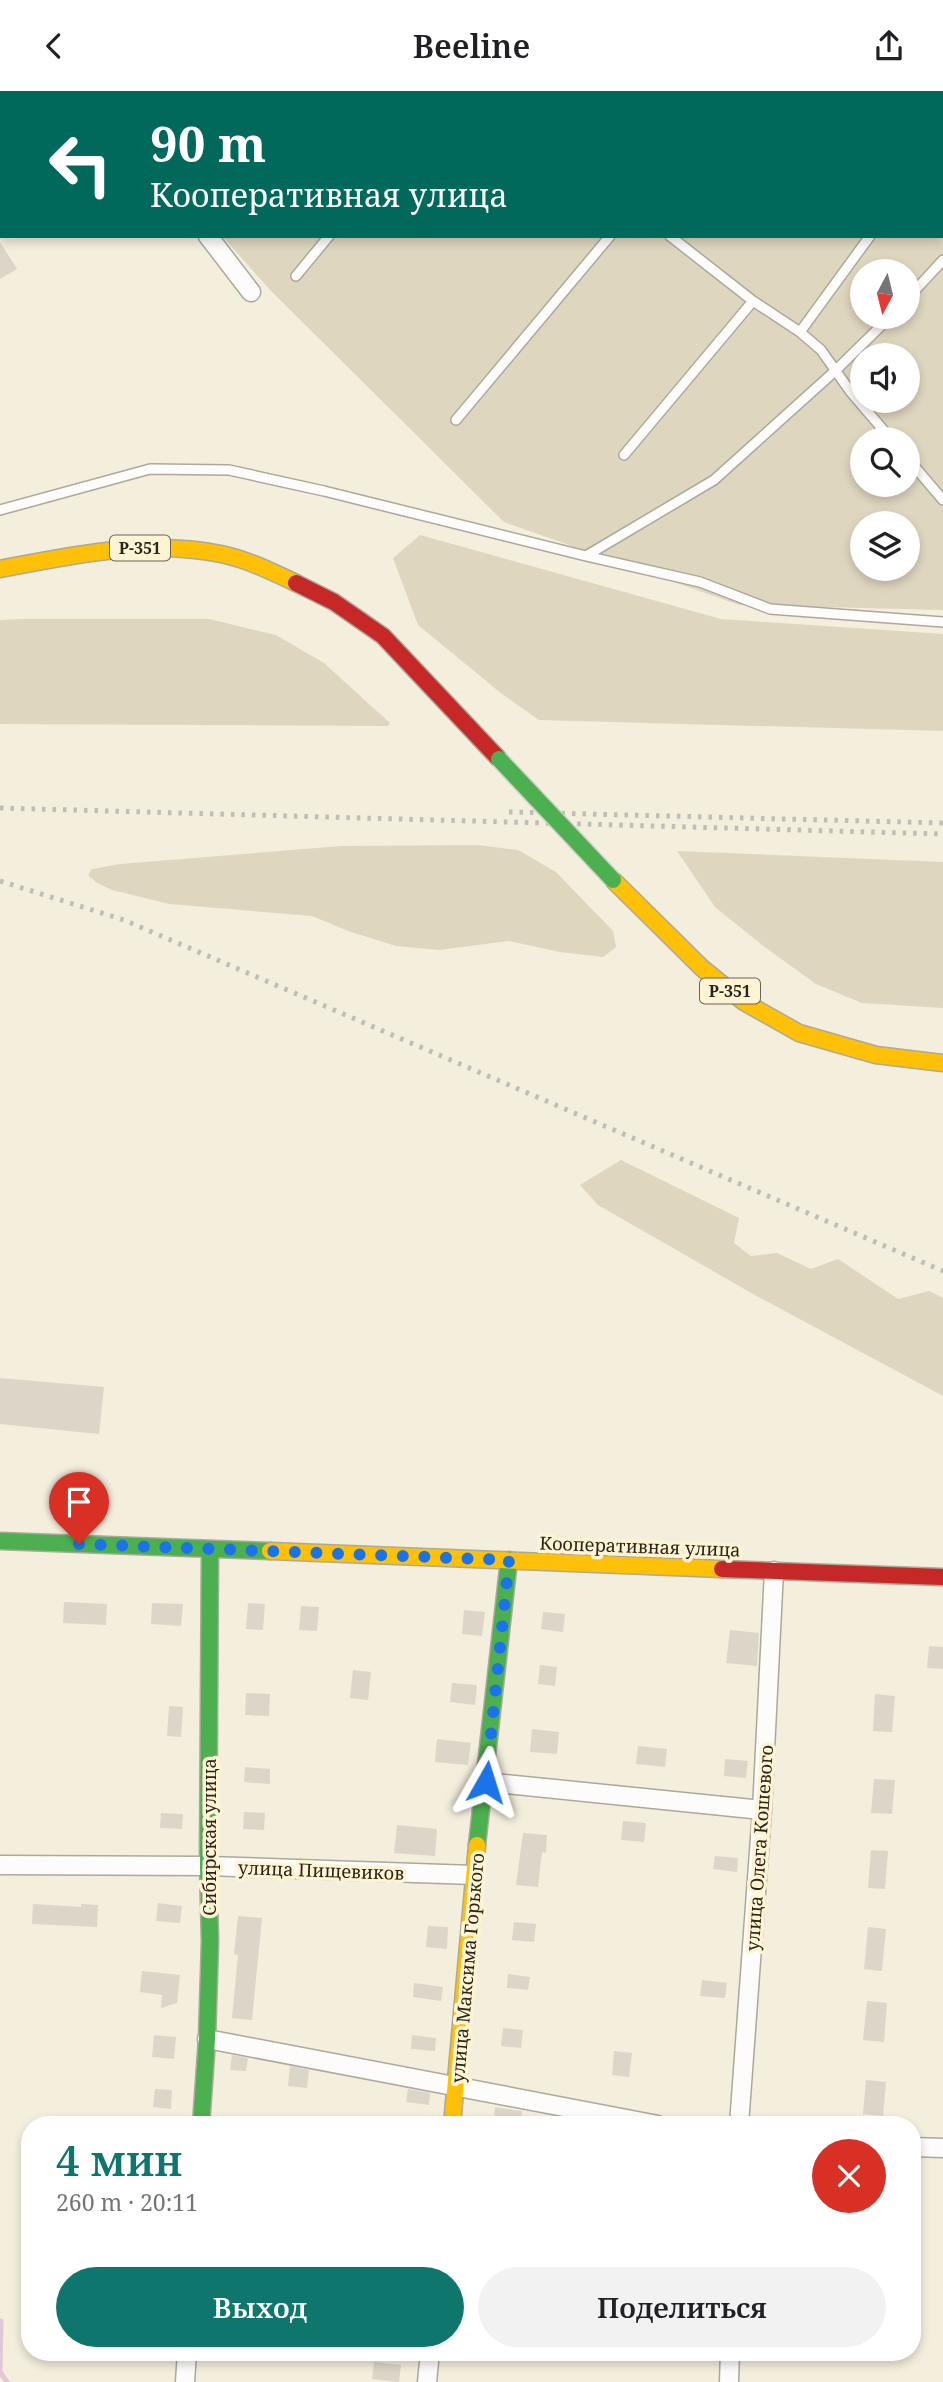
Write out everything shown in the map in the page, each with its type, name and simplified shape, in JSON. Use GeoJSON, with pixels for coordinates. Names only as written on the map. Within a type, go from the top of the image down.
{"type":"FeatureCollection","features":[{"type":"Feature","properties":{"kind":"main road","name":"Р-351"},"geometry":{"type":"LineString","coordinates":[[0,569],[88,552],[161,547],[222,554],[278,574],[334,602],[383,636],[613,880],[702,968],[744,1002],[799,1034],[876,1055],[943,1063]]}},
{"type":"Feature","properties":{"kind":"main road","name":"Кооперативная улица"},"geometry":{"type":"LineString","coordinates":[[0,1541],[943,1577]]}},
{"type":"Feature","properties":{"kind":"main road","name":"Сибирская улица"},"geometry":{"type":"LineString","coordinates":[[202,2116],[208,2039],[210,1941],[210,1549]]}},
{"type":"Feature","properties":{"kind":"main road","name":"улица Максима Горького"},"geometry":{"type":"LineString","coordinates":[[453,2116],[474,1875],[509,1560]]}},
{"type":"Feature","properties":{"kind":"street"},"geometry":{"type":"LineString","coordinates":[[210,238],[251,292]]}},
{"type":"Feature","properties":{"kind":"street","name":"улица Олега Кошевого"},"geometry":{"type":"LineString","coordinates":[[741,2116],[762,1810],[774,1571]]}},
{"type":"Feature","properties":{"kind":"street"},"geometry":{"type":"LineString","coordinates":[[486,1782],[762,1810]]}},
{"type":"Feature","properties":{"kind":"street","name":"улица Пищевиков"},"geometry":{"type":"LineString","coordinates":[[0,1865],[208,1866],[474,1875]]}},
{"type":"Feature","properties":{"kind":"street"},"geometry":{"type":"LineString","coordinates":[[208,2039],[611,2116]]}},
{"type":"Feature","properties":{"kind":"street"},"geometry":{"type":"LineString","coordinates":[[921,2147],[943,2148]]}},
{"type":"Feature","properties":{"kind":"street"},"geometry":{"type":"LineString","coordinates":[[185,2382],[186,2361]]}},
{"type":"Feature","properties":{"kind":"street"},"geometry":{"type":"LineString","coordinates":[[427,2382],[429,2361]]}},
{"type":"Feature","properties":{"kind":"street"},"geometry":{"type":"LineString","coordinates":[[729,2382],[730,2361]]}},
{"type":"Feature","properties":{"kind":"lane"},"geometry":{"type":"LineString","coordinates":[[296,277],[327,238]]}},
{"type":"Feature","properties":{"kind":"lane"},"geometry":{"type":"LineString","coordinates":[[456,420],[608,238]]}},
{"type":"Feature","properties":{"kind":"lane"},"geometry":{"type":"LineString","coordinates":[[673,238],[821,350],[881,427]]}},
{"type":"Feature","properties":{"kind":"lane"},"geometry":{"type":"LineString","coordinates":[[800,332],[869,238]]}},
{"type":"Feature","properties":{"kind":"lane"},"geometry":{"type":"LineString","coordinates":[[920,285],[943,260]]}},
{"type":"Feature","properties":{"kind":"lane"},"geometry":{"type":"LineString","coordinates":[[624,456],[753,300]]}},
{"type":"Feature","properties":{"kind":"lane"},"geometry":{"type":"LineString","coordinates":[[586,556],[714,479],[878,329]]}},
{"type":"Feature","properties":{"kind":"lane"},"geometry":{"type":"LineString","coordinates":[[0,510],[150,469],[229,470],[700,582],[770,609],[943,622]]}},
{"type":"Feature","properties":{"kind":"lane"},"geometry":{"type":"LineString","coordinates":[[920,473],[943,501]]}},
{"type":"Feature","properties":{"kind":"shaded area"},"geometry":{"type":"Polygon","coordinates":[[[224,238],[943,238],[943,610],[739,605],[504,522],[271,291],[224,238]]]}},
{"type":"Feature","properties":{"kind":"shaded area"},"geometry":{"type":"Polygon","coordinates":[[[420,535],[721,619],[943,634],[943,731],[539,720],[502,694],[418,625],[393,558],[420,535]]]}},
{"type":"Feature","properties":{"kind":"shaded area"},"geometry":{"type":"Polygon","coordinates":[[[209,619],[276,635],[324,663],[390,723],[388,726],[0,724],[0,620],[209,619]]]}},
{"type":"Feature","properties":{"kind":"shaded area"},"geometry":{"type":"Polygon","coordinates":[[[478,845],[518,850],[556,872],[613,931],[616,947],[603,957],[560,952],[509,941],[439,950],[396,946],[312,916],[169,904],[112,890],[88,875],[92,869],[120,864],[341,846],[478,845]]]}},
{"type":"Feature","properties":{"kind":"shaded area"},"geometry":{"type":"Polygon","coordinates":[[[677,851],[943,862],[943,1008],[862,1003],[816,984],[715,907],[677,851]]]}},
{"type":"Feature","properties":{"kind":"shaded area"},"geometry":{"type":"Polygon","coordinates":[[[621,1160],[739,1218],[734,1243],[751,1256],[777,1253],[811,1269],[838,1259],[898,1299],[929,1291],[943,1298],[943,1396],[753,1294],[598,1205],[580,1185],[621,1160]]]}},
{"type":"Feature","properties":{"kind":"building"},"geometry":{"type":"Polygon","coordinates":[[[0,242],[17,269],[0,279],[0,242]]]}},
{"type":"Feature","properties":{"kind":"building"},"geometry":{"type":"Polygon","coordinates":[[[0,1378],[104,1387],[99,1434],[0,1424],[0,1378]]]}},
{"type":"Feature","properties":{"kind":"building"},"geometry":{"type":"Polygon","coordinates":[[[64,1602],[107,1604],[106,1625],[63,1623],[64,1602]]]}},
{"type":"Feature","properties":{"kind":"building"},"geometry":{"type":"Polygon","coordinates":[[[152,1603],[183,1604],[181,1626],[151,1624],[152,1603]]]}},
{"type":"Feature","properties":{"kind":"building"},"geometry":{"type":"Polygon","coordinates":[[[248,1603],[265,1604],[263,1630],[246,1629],[248,1603]]]}},
{"type":"Feature","properties":{"kind":"building"},"geometry":{"type":"Polygon","coordinates":[[[301,1606],[319,1607],[317,1631],[299,1630],[301,1606]]]}},
{"type":"Feature","properties":{"kind":"building"},"geometry":{"type":"Polygon","coordinates":[[[464,1610],[485,1612],[482,1636],[462,1634],[464,1610]]]}},
{"type":"Feature","properties":{"kind":"building"},"geometry":{"type":"Polygon","coordinates":[[[543,1612],[565,1614],[563,1632],[541,1629],[543,1612]]]}},
{"type":"Feature","properties":{"kind":"building"},"geometry":{"type":"Polygon","coordinates":[[[730,1630],[759,1633],[757,1666],[726,1663],[730,1630]]]}},
{"type":"Feature","properties":{"kind":"building"},"geometry":{"type":"Polygon","coordinates":[[[929,1646],[943,1647],[943,1669],[927,1668],[929,1646]]]}},
{"type":"Feature","properties":{"kind":"building"},"geometry":{"type":"Polygon","coordinates":[[[540,1665],[557,1667],[555,1686],[538,1684],[540,1665]]]}},
{"type":"Feature","properties":{"kind":"building"},"geometry":{"type":"Polygon","coordinates":[[[353,1670],[371,1672],[368,1700],[350,1698],[353,1670]]]}},
{"type":"Feature","properties":{"kind":"building"},"geometry":{"type":"Polygon","coordinates":[[[452,1683],[477,1685],[475,1705],[450,1702],[452,1683]]]}},
{"type":"Feature","properties":{"kind":"building"},"geometry":{"type":"Polygon","coordinates":[[[246,1693],[270,1694],[269,1716],[245,1715],[246,1693]]]}},
{"type":"Feature","properties":{"kind":"building"},"geometry":{"type":"Polygon","coordinates":[[[875,1694],[895,1696],[892,1732],[873,1731],[875,1694]]]}},
{"type":"Feature","properties":{"kind":"building"},"geometry":{"type":"Polygon","coordinates":[[[169,1706],[183,1707],[181,1737],[167,1736],[169,1706]]]}},
{"type":"Feature","properties":{"kind":"building"},"geometry":{"type":"Polygon","coordinates":[[[532,1729],[559,1732],[557,1754],[530,1752],[532,1729]]]}},
{"type":"Feature","properties":{"kind":"building"},"geometry":{"type":"Polygon","coordinates":[[[437,1739],[471,1743],[468,1765],[435,1762],[437,1739]]]}},
{"type":"Feature","properties":{"kind":"building"},"geometry":{"type":"Polygon","coordinates":[[[638,1746],[667,1749],[665,1767],[636,1764],[638,1746]]]}},
{"type":"Feature","properties":{"kind":"building"},"geometry":{"type":"Polygon","coordinates":[[[725,1759],[748,1761],[746,1778],[724,1776],[725,1759]]]}},
{"type":"Feature","properties":{"kind":"building"},"geometry":{"type":"Polygon","coordinates":[[[245,1767],[270,1769],[270,1784],[244,1782],[245,1767]]]}},
{"type":"Feature","properties":{"kind":"building"},"geometry":{"type":"Polygon","coordinates":[[[874,1779],[895,1780],[892,1814],[871,1813],[874,1779]]]}},
{"type":"Feature","properties":{"kind":"building"},"geometry":{"type":"Polygon","coordinates":[[[244,1812],[265,1813],[264,1830],[243,1829],[244,1812]]]}},
{"type":"Feature","properties":{"kind":"building"},"geometry":{"type":"Polygon","coordinates":[[[161,1813],[183,1814],[182,1829],[160,1828],[161,1813]]]}},
{"type":"Feature","properties":{"kind":"building"},"geometry":{"type":"Polygon","coordinates":[[[623,1821],[646,1823],[644,1842],[621,1840],[623,1821]]]}},
{"type":"Feature","properties":{"kind":"building"},"geometry":{"type":"Polygon","coordinates":[[[397,1825],[437,1829],[435,1856],[394,1853],[397,1825]]]}},
{"type":"Feature","properties":{"kind":"building"},"geometry":{"type":"Polygon","coordinates":[[[523,1833],[547,1835],[538,1887],[516,1885],[523,1833]]]}},
{"type":"Feature","properties":{"kind":"building"},"geometry":{"type":"Polygon","coordinates":[[[871,1850],[888,1851],[885,1889],[868,1888],[871,1850]]]}},
{"type":"Feature","properties":{"kind":"building"},"geometry":{"type":"Polygon","coordinates":[[[715,1856],[738,1858],[737,1872],[713,1869],[715,1856]]]}},
{"type":"Feature","properties":{"kind":"building"},"geometry":{"type":"Polygon","coordinates":[[[158,1903],[182,1906],[180,1923],[156,1921],[158,1903]]]}},
{"type":"Feature","properties":{"kind":"building"},"geometry":{"type":"Polygon","coordinates":[[[33,1904],[81,1907],[81,1904],[98,1905],[97,1927],[32,1924],[33,1904]]]}},
{"type":"Feature","properties":{"kind":"building"},"geometry":{"type":"Polygon","coordinates":[[[238,1916],[262,1918],[252,2020],[232,2018],[238,1955],[234,1954],[238,1916]]]}},
{"type":"Feature","properties":{"kind":"building"},"geometry":{"type":"Polygon","coordinates":[[[514,1922],[536,1924],[534,1942],[512,1940],[514,1922]]]}},
{"type":"Feature","properties":{"kind":"building"},"geometry":{"type":"Polygon","coordinates":[[[428,1926],[448,1927],[447,1949],[426,1947],[428,1926]]]}},
{"type":"Feature","properties":{"kind":"building"},"geometry":{"type":"Polygon","coordinates":[[[868,1927],[886,1929],[882,1971],[864,1969],[868,1927]]]}},
{"type":"Feature","properties":{"kind":"building"},"geometry":{"type":"Polygon","coordinates":[[[142,1971],[180,1975],[177,2003],[161,2008],[162,1995],[140,1992],[142,1971]]]}},
{"type":"Feature","properties":{"kind":"building"},"geometry":{"type":"Polygon","coordinates":[[[508,1974],[530,1977],[528,1990],[507,1988],[508,1974]]]}},
{"type":"Feature","properties":{"kind":"building"},"geometry":{"type":"Polygon","coordinates":[[[702,1980],[727,1983],[725,1998],[700,1996],[702,1980]]]}},
{"type":"Feature","properties":{"kind":"building"},"geometry":{"type":"Polygon","coordinates":[[[414,1983],[443,1987],[441,2001],[413,1997],[414,1983]]]}},
{"type":"Feature","properties":{"kind":"building"},"geometry":{"type":"Polygon","coordinates":[[[867,2001],[887,2003],[884,2042],[863,2040],[867,2001]]]}},
{"type":"Feature","properties":{"kind":"building"},"geometry":{"type":"Polygon","coordinates":[[[503,2028],[523,2030],[521,2048],[501,2046],[503,2028]]]}},
{"type":"Feature","properties":{"kind":"building"},"geometry":{"type":"Polygon","coordinates":[[[154,2035],[176,2037],[174,2059],[152,2057],[154,2035]]]}},
{"type":"Feature","properties":{"kind":"building"},"geometry":{"type":"Polygon","coordinates":[[[412,2035],[436,2038],[435,2051],[411,2049],[412,2035]]]}},
{"type":"Feature","properties":{"kind":"building"},"geometry":{"type":"Polygon","coordinates":[[[614,2051],[632,2053],[629,2077],[612,2075],[614,2051]]]}},
{"type":"Feature","properties":{"kind":"building"},"geometry":{"type":"Polygon","coordinates":[[[232,2055],[248,2058],[246,2071],[230,2070],[232,2055]]]}},
{"type":"Feature","properties":{"kind":"building"},"geometry":{"type":"Polygon","coordinates":[[[290,2066],[309,2070],[307,2088],[288,2086],[290,2066]]]}},
{"type":"Feature","properties":{"kind":"building"},"geometry":{"type":"Polygon","coordinates":[[[866,2080],[886,2082],[883,2116],[863,2114],[866,2080]]]}},
{"type":"Feature","properties":{"kind":"building"},"geometry":{"type":"Polygon","coordinates":[[[155,2089],[172,2090],[171,2109],[153,2107],[155,2089]]]}},
{"type":"Feature","properties":{"kind":"building"},"geometry":{"type":"Polygon","coordinates":[[[408,2089],[430,2093],[429,2105],[406,2102],[408,2089]]]}},
{"type":"Feature","properties":{"kind":"building"},"geometry":{"type":"Polygon","coordinates":[[[495,2107],[522,2111],[521,2116],[494,2116],[495,2107]]]}},
{"type":"Feature","properties":{"kind":"building"},"geometry":{"type":"Polygon","coordinates":[[[374,2362],[401,2365],[399,2382],[372,2379],[374,2362]]]}},
{"type":"Feature","properties":{"kind":"waterway"},"geometry":{"type":"LineString","coordinates":[[1,2321],[0,2372],[7,2382]]}},
{"type":"Feature","properties":{"kind":"railway"},"geometry":{"type":"LineString","coordinates":[[0,808],[943,834]]}},
{"type":"Feature","properties":{"kind":"railway"},"geometry":{"type":"LineString","coordinates":[[509,812],[943,823]]}},
{"type":"Feature","properties":{"kind":"railway"},"geometry":{"type":"LineString","coordinates":[[0,881],[124,920],[943,1271]]}},
{"type":"Feature","properties":{"kind":"traffic: fast"},"geometry":{"type":"LineString","coordinates":[[499,759],[613,880]]}},
{"type":"Feature","properties":{"kind":"traffic: fast"},"geometry":{"type":"LineString","coordinates":[[0,1541],[270,1551]]}},
{"type":"Feature","properties":{"kind":"traffic: fast"},"geometry":{"type":"LineString","coordinates":[[202,2116],[210,1941],[210,1549]]}},
{"type":"Feature","properties":{"kind":"traffic: fast"},"geometry":{"type":"LineString","coordinates":[[477,1845],[509,1560]]}},
{"type":"Feature","properties":{"kind":"traffic: slow"},"geometry":{"type":"LineString","coordinates":[[0,569],[110,551],[166,548],[230,556],[296,583]]}},
{"type":"Feature","properties":{"kind":"traffic: slow"},"geometry":{"type":"LineString","coordinates":[[613,880],[702,968],[744,1002],[799,1033],[876,1055],[943,1063]]}},
{"type":"Feature","properties":{"kind":"traffic: slow"},"geometry":{"type":"LineString","coordinates":[[270,1551],[722,1569]]}},
{"type":"Feature","properties":{"kind":"traffic: slow"},"geometry":{"type":"LineString","coordinates":[[453,2116],[477,1845]]}},
{"type":"Feature","properties":{"kind":"traffic: jam"},"geometry":{"type":"LineString","coordinates":[[296,583],[334,602],[383,636],[499,759]]}},
{"type":"Feature","properties":{"kind":"traffic: jam"},"geometry":{"type":"LineString","coordinates":[[722,1569],[943,1577]]}},
{"type":"Feature","properties":{"kind":"route"},"geometry":{"type":"LineString","coordinates":[[79,1544],[509,1560],[486,1782]]}}]}
